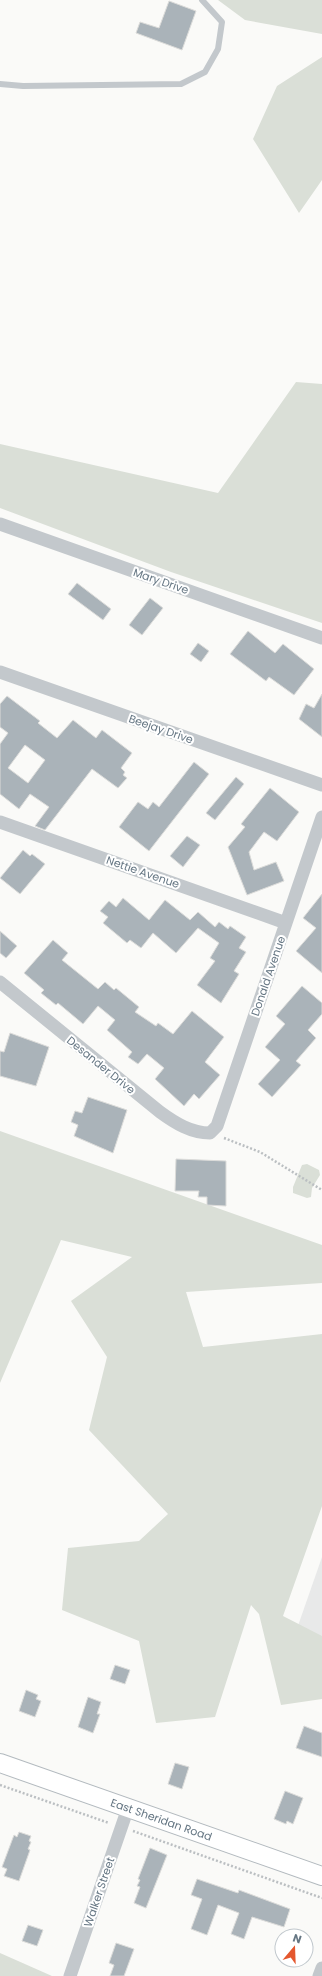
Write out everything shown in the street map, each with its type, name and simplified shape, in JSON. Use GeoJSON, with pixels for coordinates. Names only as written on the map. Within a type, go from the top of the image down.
{"type":"FeatureCollection","features":[{"type":"Feature","properties":{"kind":"street","name":"Mary Drive"},"geometry":{"type":"LineString","coordinates":[[0,524],[322,638]]}},
{"type":"Feature","properties":{"kind":"street","name":"Beejay Drive"},"geometry":{"type":"LineString","coordinates":[[0,672],[322,786]]}},
{"type":"Feature","properties":{"kind":"street","name":"Donald Avenue"},"geometry":{"type":"LineString","coordinates":[[210,1133],[217,1126],[322,817]]}},
{"type":"Feature","properties":{"kind":"street","name":"Nettie Avenue"},"geometry":{"type":"LineString","coordinates":[[0,822],[286,923]]}},
{"type":"Feature","properties":{"kind":"street","name":"Desander Drive"},"geometry":{"type":"LineString","coordinates":[[0,982],[160,1112],[178,1124],[199,1133],[210,1133]]}},
{"type":"Feature","properties":{"kind":"street","name":"East Sheridan Road"},"geometry":{"type":"LineString","coordinates":[[0,1763],[322,1876]]}},
{"type":"Feature","properties":{"kind":"street","name":"Walker Street"},"geometry":{"type":"LineString","coordinates":[[70,1976],[128,1808]]}},
{"type":"Feature","properties":{"kind":"street"},"geometry":{"type":"LineString","coordinates":[[319,1976],[322,1968]]}},
{"type":"Feature","properties":{"kind":"lane"},"geometry":{"type":"LineString","coordinates":[[0,84],[23,86],[181,84],[205,72],[218,48],[222,22],[202,0]]}},
{"type":"Feature","properties":{"kind":"path"},"geometry":{"type":"LineString","coordinates":[[210,1133],[260,1152],[321,1189]]}},
{"type":"Feature","properties":{"kind":"path"},"geometry":{"type":"LineString","coordinates":[[0,1784],[111,1823]]}},
{"type":"Feature","properties":{"kind":"path"},"geometry":{"type":"LineString","coordinates":[[132,1831],[322,1898]]}},
{"type":"Feature","properties":{"kind":"shaded area"},"geometry":{"type":"Polygon","coordinates":[[[218,0],[322,0],[322,34],[245,20],[218,0]]]}},
{"type":"Feature","properties":{"kind":"shaded area"},"geometry":{"type":"Polygon","coordinates":[[[322,57],[322,180],[299,213],[253,139],[277,86],[322,57]]]}},
{"type":"Feature","properties":{"kind":"shaded area"},"geometry":{"type":"Polygon","coordinates":[[[296,382],[322,384],[322,623],[171,572],[0,508],[0,444],[218,493],[296,382]]]}},
{"type":"Feature","properties":{"kind":"shaded area"},"geometry":{"type":"Polygon","coordinates":[[[0,1131],[322,1245],[322,1283],[186,1292],[203,1347],[322,1334],[322,1506],[283,1616],[322,1636],[322,1699],[281,1705],[259,1614],[251,1605],[215,1717],[156,1723],[139,1641],[62,1610],[68,1548],[139,1541],[168,1514],[89,1430],[107,1357],[71,1301],[132,1257],[61,1240],[0,1383],[0,1131]]]}},
{"type":"Feature","properties":{"kind":"shaded area"},"geometry":{"type":"Polygon","coordinates":[[[307,1164],[319,1170],[320,1175],[312,1188],[311,1197],[307,1198],[293,1193],[293,1187],[302,1165],[307,1164]]]}},
{"type":"Feature","properties":{"kind":"shaded area"},"geometry":{"type":"Polygon","coordinates":[[[322,1557],[322,1650],[293,1640],[322,1557]]]}},
{"type":"Feature","properties":{"kind":"shaded area"},"geometry":{"type":"Polygon","coordinates":[[[0,1953],[52,1976],[0,1976],[0,1953]]]}},
{"type":"Feature","properties":{"kind":"building"},"geometry":{"type":"Polygon","coordinates":[[[169,1],[196,11],[182,50],[136,33],[140,22],[159,28],[169,1]]]}},
{"type":"Feature","properties":{"kind":"building"},"geometry":{"type":"Polygon","coordinates":[[[77,583],[111,609],[103,620],[68,594],[77,583]]]}},
{"type":"Feature","properties":{"kind":"building"},"geometry":{"type":"Polygon","coordinates":[[[150,598],[163,608],[142,635],[129,625],[150,598]]]}},
{"type":"Feature","properties":{"kind":"building"},"geometry":{"type":"Polygon","coordinates":[[[248,631],[275,653],[283,644],[314,669],[294,695],[269,677],[266,681],[230,654],[248,631]]]}},
{"type":"Feature","properties":{"kind":"building"},"geometry":{"type":"Polygon","coordinates":[[[198,643],[209,651],[201,662],[190,654],[198,643]]]}},
{"type":"Feature","properties":{"kind":"building"},"geometry":{"type":"Polygon","coordinates":[[[322,694],[322,737],[299,719],[306,704],[314,708],[322,694]]]}},
{"type":"Feature","properties":{"kind":"building"},"geometry":{"type":"Polygon","coordinates":[[[7,696],[40,721],[38,723],[57,738],[73,720],[96,738],[102,730],[132,753],[121,768],[125,772],[123,775],[127,778],[118,788],[92,769],[45,830],[35,826],[49,807],[30,794],[19,809],[0,794],[0,744],[8,733],[0,727],[0,704],[7,696]],[[25,745],[8,768],[28,783],[45,760],[25,745]]]}},
{"type":"Feature","properties":{"kind":"building"},"geometry":{"type":"Polygon","coordinates":[[[194,762],[209,774],[149,851],[119,827],[138,802],[148,809],[153,802],[159,807],[194,762]]]}},
{"type":"Feature","properties":{"kind":"building"},"geometry":{"type":"Polygon","coordinates":[[[236,777],[244,784],[215,820],[206,813],[236,777]]]}},
{"type":"Feature","properties":{"kind":"building"},"geometry":{"type":"Polygon","coordinates":[[[270,788],[299,812],[277,841],[264,832],[249,852],[254,870],[276,862],[284,881],[247,895],[228,847],[245,827],[241,824],[270,788]]]}},
{"type":"Feature","properties":{"kind":"building"},"geometry":{"type":"Polygon","coordinates":[[[187,836],[200,845],[183,867],[170,856],[187,836]]]}},
{"type":"Feature","properties":{"kind":"building"},"geometry":{"type":"Polygon","coordinates":[[[23,850],[30,856],[32,854],[45,864],[20,894],[0,878],[23,850]]]}},
{"type":"Feature","properties":{"kind":"building"},"geometry":{"type":"Polygon","coordinates":[[[322,894],[322,973],[296,951],[316,928],[303,918],[322,894]]]}},
{"type":"Feature","properties":{"kind":"building"},"geometry":{"type":"Polygon","coordinates":[[[123,898],[149,920],[165,900],[190,920],[198,912],[215,927],[219,922],[228,929],[230,926],[246,937],[239,948],[246,952],[234,971],[239,974],[221,1003],[197,985],[215,961],[210,958],[219,943],[198,928],[176,953],[153,933],[141,948],[130,940],[127,943],[103,923],[108,917],[100,911],[109,901],[116,907],[123,898]]]}},
{"type":"Feature","properties":{"kind":"building"},"geometry":{"type":"Polygon","coordinates":[[[0,931],[17,946],[6,958],[0,953],[0,931]]]}},
{"type":"Feature","properties":{"kind":"building"},"geometry":{"type":"Polygon","coordinates":[[[53,940],[68,953],[62,960],[98,989],[105,982],[114,990],[116,988],[139,1007],[135,1012],[156,1026],[158,1023],[173,1034],[192,1011],[224,1037],[205,1062],[220,1075],[199,1099],[194,1094],[184,1106],[155,1079],[164,1068],[147,1054],[138,1064],[128,1057],[132,1052],[107,1030],[115,1020],[98,1006],[83,1024],[58,1003],[56,1005],[41,993],[44,990],[24,973],[53,940]]]}},
{"type":"Feature","properties":{"kind":"building"},"geometry":{"type":"Polygon","coordinates":[[[302,986],[322,1003],[322,1014],[308,1030],[316,1038],[296,1061],[301,1065],[272,1097],[258,1084],[280,1060],[265,1047],[285,1024],[276,1016],[302,986]]]}},
{"type":"Feature","properties":{"kind":"building"},"geometry":{"type":"Polygon","coordinates":[[[10,1033],[49,1047],[36,1086],[0,1076],[0,1051],[4,1052],[10,1033]]]}},
{"type":"Feature","properties":{"kind":"building"},"geometry":{"type":"Polygon","coordinates":[[[88,1097],[127,1110],[113,1153],[74,1136],[78,1125],[71,1122],[75,1111],[82,1113],[88,1097]]]}},
{"type":"Feature","properties":{"kind":"building"},"geometry":{"type":"Polygon","coordinates":[[[176,1159],[226,1161],[226,1206],[207,1205],[207,1197],[198,1197],[199,1191],[175,1191],[176,1159]]]}},
{"type":"Feature","properties":{"kind":"building"},"geometry":{"type":"Polygon","coordinates":[[[115,1665],[130,1670],[125,1684],[110,1679],[115,1665]]]}},
{"type":"Feature","properties":{"kind":"building"},"geometry":{"type":"Polygon","coordinates":[[[26,1690],[38,1695],[36,1699],[41,1701],[35,1717],[19,1711],[26,1690]]]}},
{"type":"Feature","properties":{"kind":"building"},"geometry":{"type":"Polygon","coordinates":[[[88,1697],[101,1702],[97,1714],[100,1714],[93,1733],[78,1727],[88,1697]]]}},
{"type":"Feature","properties":{"kind":"building"},"geometry":{"type":"Polygon","coordinates":[[[304,1726],[322,1733],[322,1757],[296,1748],[304,1726]]]}},
{"type":"Feature","properties":{"kind":"building"},"geometry":{"type":"Polygon","coordinates":[[[175,1763],[189,1767],[182,1789],[168,1784],[175,1763]]]}},
{"type":"Feature","properties":{"kind":"building"},"geometry":{"type":"Polygon","coordinates":[[[285,1791],[303,1798],[293,1824],[287,1821],[286,1824],[274,1819],[285,1791]]]}},
{"type":"Feature","properties":{"kind":"building"},"geometry":{"type":"Polygon","coordinates":[[[19,1832],[31,1836],[29,1841],[31,1842],[28,1849],[30,1850],[19,1881],[4,1876],[7,1869],[2,1867],[14,1835],[17,1837],[19,1832]]]}},
{"type":"Feature","properties":{"kind":"building"},"geometry":{"type":"Polygon","coordinates":[[[150,1848],[167,1855],[146,1908],[134,1903],[140,1887],[137,1886],[140,1880],[138,1879],[150,1848]]]}},
{"type":"Feature","properties":{"kind":"building"},"geometry":{"type":"Polygon","coordinates":[[[197,1879],[238,1893],[239,1890],[290,1909],[284,1927],[252,1917],[244,1939],[231,1934],[239,1913],[218,1905],[207,1935],[191,1929],[202,1899],[191,1895],[197,1879]]]}},
{"type":"Feature","properties":{"kind":"building"},"geometry":{"type":"Polygon","coordinates":[[[28,1925],[43,1930],[37,1946],[22,1941],[28,1925]]]}},
{"type":"Feature","properties":{"kind":"building"},"geometry":{"type":"Polygon","coordinates":[[[116,1943],[134,1949],[124,1976],[110,1976],[114,1965],[109,1963],[116,1943]]]}}]}
